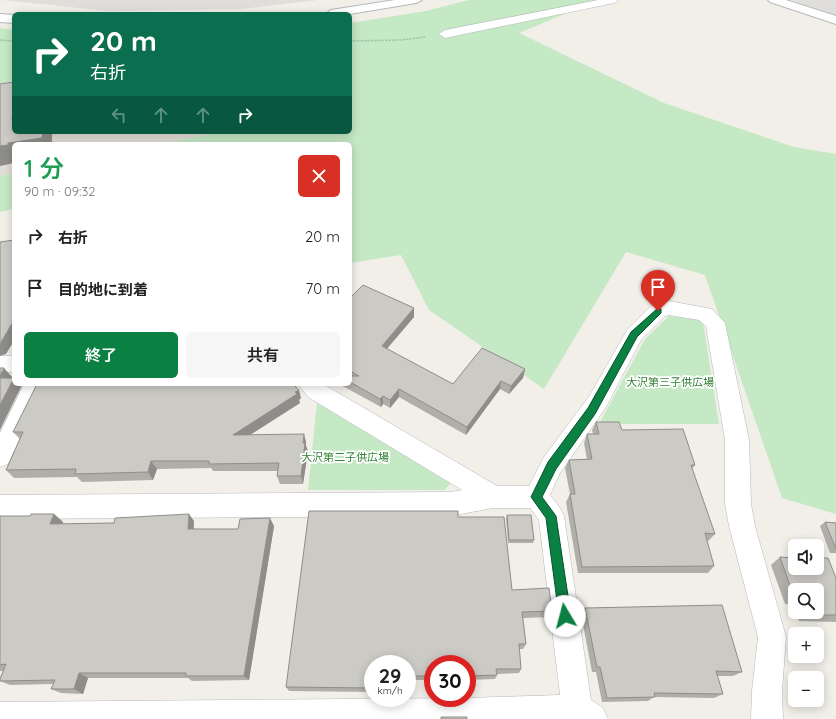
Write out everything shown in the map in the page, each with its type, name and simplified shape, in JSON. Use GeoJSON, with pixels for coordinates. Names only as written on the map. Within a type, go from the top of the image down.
{"type":"FeatureCollection","features":[{"type":"Feature","properties":{"kind":"street"},"geometry":{"type":"LineString","coordinates":[[343,12],[416,0]]}},
{"type":"Feature","properties":{"kind":"street"},"geometry":{"type":"LineString","coordinates":[[445,34],[614,0]]}},
{"type":"Feature","properties":{"kind":"street"},"geometry":{"type":"LineString","coordinates":[[774,0],[836,20]]}},
{"type":"Feature","properties":{"kind":"street"},"geometry":{"type":"LineString","coordinates":[[0,18],[12,19]]}},
{"type":"Feature","properties":{"kind":"street"},"geometry":{"type":"LineString","coordinates":[[536,497],[552,465],[586,420],[598,401],[634,335],[658,311],[669,308],[686,310],[705,314],[715,323],[737,440],[738,504],[742,526],[772,637],[767,691],[767,719]]}},
{"type":"Feature","properties":{"kind":"street"},"geometry":{"type":"LineString","coordinates":[[0,364],[12,364]]}},
{"type":"Feature","properties":{"kind":"street"},"geometry":{"type":"LineString","coordinates":[[0,457],[34,386]]}},
{"type":"Feature","properties":{"kind":"street"},"geometry":{"type":"LineString","coordinates":[[312,386],[316,391],[461,476],[493,497]]}},
{"type":"Feature","properties":{"kind":"street"},"geometry":{"type":"LineString","coordinates":[[0,507],[450,504],[493,497],[536,497]]}},
{"type":"Feature","properties":{"kind":"street"},"geometry":{"type":"LineString","coordinates":[[0,718],[546,712],[584,714],[571,659],[551,516],[536,497]]}},
{"type":"Feature","properties":{"kind":"path"},"geometry":{"type":"LineString","coordinates":[[352,41],[401,40],[445,34]]}},
{"type":"Feature","properties":{"kind":"path"},"geometry":{"type":"LineString","coordinates":[[0,40],[12,41]]}},
{"type":"Feature","properties":{"kind":"shaded area"},"geometry":{"type":"Polygon","coordinates":[[[2,0],[318,0],[242,9],[108,11],[2,0]]]}},
{"type":"Feature","properties":{"kind":"shaded area"},"geometry":{"type":"Polygon","coordinates":[[[792,0],[836,0],[836,17],[792,0]]]}},
{"type":"Feature","properties":{"kind":"shaded area"},"geometry":{"type":"Polygon","coordinates":[[[0,85],[12,125],[12,134],[211,134],[169,142],[12,142],[12,173],[0,176],[0,85]]]}},
{"type":"Feature","properties":{"kind":"green space"},"geometry":{"type":"Polygon","coordinates":[[[469,0],[598,0],[519,33],[664,103],[794,147],[836,154],[836,514],[782,498],[705,275],[626,252],[544,389],[429,310],[401,255],[352,263],[352,142],[169,142],[211,134],[352,134],[352,23],[426,11],[469,0]]]}},
{"type":"Feature","properties":{"kind":"green space"},"geometry":{"type":"Polygon","coordinates":[[[0,28],[12,30],[12,84],[0,85],[0,28]]]}},
{"type":"Feature","properties":{"kind":"green space"},"geometry":{"type":"Polygon","coordinates":[[[12,173],[12,209],[0,212],[0,176],[12,173]]]}},
{"type":"Feature","properties":{"kind":"green space","name":"大沢第三子供広場"},"geometry":{"type":"Polygon","coordinates":[[[669,316],[701,320],[703,322],[719,424],[599,424],[645,339],[669,316]]]}},
{"type":"Feature","properties":{"kind":"green space","name":"大沢第二子供広場"},"geometry":{"type":"Polygon","coordinates":[[[317,403],[451,482],[445,490],[308,490],[317,403]]]}},
{"type":"Feature","properties":{"kind":"building"},"geometry":{"type":"Polygon","coordinates":[[[12,82],[12,134],[43,134],[42,138],[12,142],[8,143],[8,145],[0,146],[0,84],[12,82]]]}},
{"type":"Feature","properties":{"kind":"building"},"geometry":{"type":"Polygon","coordinates":[[[12,240],[12,323],[0,344],[0,242],[12,240]]]}},
{"type":"Feature","properties":{"kind":"building"},"geometry":{"type":"Polygon","coordinates":[[[363,285],[414,308],[382,346],[453,384],[482,348],[525,369],[511,386],[501,381],[467,427],[399,389],[390,400],[383,396],[380,399],[352,383],[352,376],[359,376],[352,372],[352,296],[363,285]]]}},
{"type":"Feature","properties":{"kind":"building"},"geometry":{"type":"Polygon","coordinates":[[[0,368],[4,368],[0,376],[0,368]]]}},
{"type":"Feature","properties":{"kind":"building"},"geometry":{"type":"Polygon","coordinates":[[[0,378],[12,378],[12,382],[0,405],[0,378]]]}},
{"type":"Feature","properties":{"kind":"building"},"geometry":{"type":"Polygon","coordinates":[[[36,386],[295,386],[299,390],[295,392],[297,394],[233,435],[304,434],[303,443],[305,443],[301,476],[277,476],[279,463],[209,464],[209,461],[151,461],[148,472],[75,474],[76,469],[6,470],[23,432],[13,432],[36,386]]]}},
{"type":"Feature","properties":{"kind":"building"},"geometry":{"type":"Polygon","coordinates":[[[596,422],[619,422],[622,430],[683,429],[695,465],[691,465],[715,534],[705,533],[714,566],[582,567],[570,494],[575,494],[569,460],[592,459],[587,434],[599,434],[596,422]]]}},
{"type":"Feature","properties":{"kind":"building"},"geometry":{"type":"Polygon","coordinates":[[[309,511],[458,511],[458,517],[504,517],[512,590],[549,588],[552,611],[522,612],[526,644],[519,644],[521,669],[496,669],[497,675],[476,676],[476,655],[424,655],[424,676],[416,676],[416,655],[364,655],[364,688],[286,687],[309,511]]]}},
{"type":"Feature","properties":{"kind":"building"},"geometry":{"type":"Polygon","coordinates":[[[31,514],[54,514],[50,524],[114,523],[115,518],[189,514],[188,529],[238,529],[240,519],[270,518],[244,676],[186,676],[186,673],[79,673],[74,689],[51,689],[55,680],[0,681],[6,664],[0,665],[0,516],[30,516],[31,514]]]}},
{"type":"Feature","properties":{"kind":"building"},"geometry":{"type":"Polygon","coordinates":[[[507,515],[531,515],[534,540],[509,540],[507,515]]]}},
{"type":"Feature","properties":{"kind":"building"},"geometry":{"type":"Polygon","coordinates":[[[825,522],[836,523],[836,549],[825,522]]]}},
{"type":"Feature","properties":{"kind":"building"},"geometry":{"type":"Polygon","coordinates":[[[780,557],[788,558],[788,575],[824,575],[824,558],[828,558],[836,578],[836,615],[824,615],[824,583],[789,583],[780,557]]]}},
{"type":"Feature","properties":{"kind":"building"},"geometry":{"type":"Polygon","coordinates":[[[722,605],[742,672],[716,671],[723,694],[654,693],[655,697],[607,698],[600,667],[597,667],[585,608],[722,605]]]}},
{"type":"Feature","properties":{"kind":"building"},"geometry":{"type":"Polygon","coordinates":[[[441,717],[467,717],[467,719],[441,719],[441,717]]]}},
{"type":"Feature","properties":{"kind":"route"},"geometry":{"type":"LineString","coordinates":[[565,616],[551,516],[536,497],[552,465],[592,411],[634,335],[658,311]]}}]}
